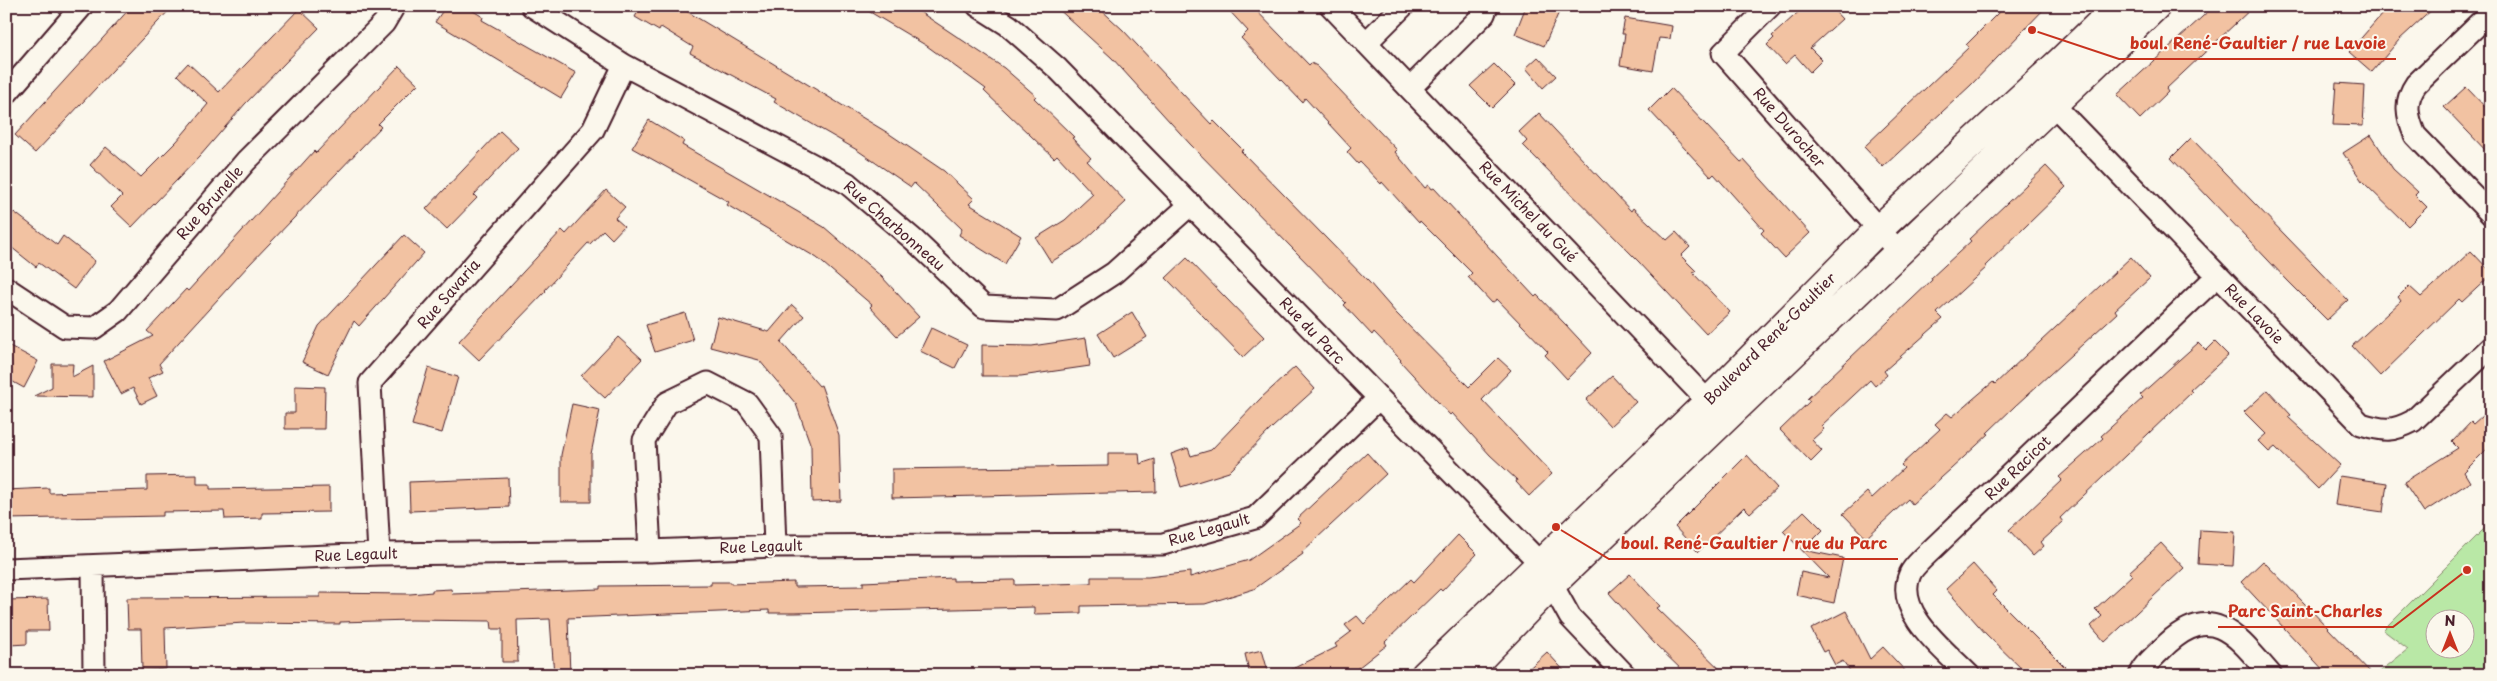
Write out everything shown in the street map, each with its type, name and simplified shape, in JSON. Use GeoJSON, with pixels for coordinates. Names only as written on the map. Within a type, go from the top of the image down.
{"type":"FeatureCollection","features":[{"type":"Feature","properties":{"kind":"street"},"geometry":{"type":"LineString","coordinates":[[6,94],[82,6]]}},
{"type":"Feature","properties":{"kind":"street","name":"Rue Brunelle"},"geometry":{"type":"LineString","coordinates":[[6,288],[65,327],[94,328],[118,311],[246,161],[384,23],[394,6]]}},
{"type":"Feature","properties":{"kind":"street","name":"Rue Charbonneau"},"geometry":{"type":"LineString","coordinates":[[532,6],[624,65],[847,183],[914,240],[984,307],[1057,310],[1114,273],[1190,204]]}},
{"type":"Feature","properties":{"kind":"street","name":"Rue du Parc"},"geometry":{"type":"LineString","coordinates":[[978,6],[1008,25],[1036,48],[1190,204],[1545,574],[1570,617],[1625,675]]}},
{"type":"Feature","properties":{"kind":"street","name":"Rue Michel du Gué"},"geometry":{"type":"LineString","coordinates":[[1331,6],[1716,411]]}},
{"type":"Feature","properties":{"kind":"street"},"geometry":{"type":"LineString","coordinates":[[1366,43],[1403,6]]}},
{"type":"Feature","properties":{"kind":"street"},"geometry":{"type":"LineString","coordinates":[[1410,88],[1484,14],[1487,6]]}},
{"type":"Feature","properties":{"kind":"street","name":"Rue Durocher"},"geometry":{"type":"LineString","coordinates":[[1770,6],[1723,53],[1899,252]]}},
{"type":"Feature","properties":{"kind":"street","name":"Boulevard René-Gaultier"},"geometry":{"type":"LineString","coordinates":[[1716,411],[1878,230],[2118,6]]}},
{"type":"Feature","properties":{"kind":"street","name":"Boulevard René-Gaultier"},"geometry":{"type":"LineString","coordinates":[[1425,675],[1545,574],[1716,411],[1899,252],[2156,6]]}},
{"type":"Feature","properties":{"kind":"street"},"geometry":{"type":"LineString","coordinates":[[2491,12],[2416,84],[2410,92],[2407,104],[2409,121],[2415,135],[2491,214]]}},
{"type":"Feature","properties":{"kind":"street","name":"Rue Savaria"},"geometry":{"type":"LineString","coordinates":[[379,554],[370,383],[593,130],[624,65]]}},
{"type":"Feature","properties":{"kind":"street","name":"Rue Lavoie"},"geometry":{"type":"LineString","coordinates":[[2035,85],[2361,424],[2380,430],[2398,429],[2414,421],[2491,347]]}},
{"type":"Feature","properties":{"kind":"street","name":"Rue Racicot"},"geometry":{"type":"LineString","coordinates":[[1970,675],[1914,617],[1906,598],[1910,574],[1922,559],[2218,276]]}},
{"type":"Feature","properties":{"kind":"street"},"geometry":{"type":"LineString","coordinates":[[650,551],[644,440],[667,404],[708,383],[747,404],[771,436],[775,546]]}},
{"type":"Feature","properties":{"kind":"street","name":"Rue Legault"},"geometry":{"type":"LineString","coordinates":[[6,569],[379,554],[650,551],[775,546],[1163,544],[1255,518],[1378,399]]}},
{"type":"Feature","properties":{"kind":"street"},"geometry":{"type":"LineString","coordinates":[[93,566],[94,675]]}},
{"type":"Feature","properties":{"kind":"street","name":"Boulevard René-Gaultier"},"geometry":{"type":"LineString","coordinates":[[1464,675],[1545,574]]}},
{"type":"Feature","properties":{"kind":"street"},"geometry":{"type":"LineString","coordinates":[[2140,675],[2144,665],[2182,630],[2195,625],[2209,624],[2226,629],[2271,675]]}},
{"type":"Feature","properties":{"kind":"green space"},"geometry":{"type":"Polygon","coordinates":[[[2491,522],[2491,675],[2376,675],[2408,649],[2383,630],[2491,522]]]}},
{"type":"Feature","properties":{"kind":"building"},"geometry":{"type":"Polygon","coordinates":[[[132,6],[173,6],[35,153],[15,135],[132,6]]]}},
{"type":"Feature","properties":{"kind":"building"},"geometry":{"type":"Polygon","coordinates":[[[446,6],[465,6],[483,17],[482,20],[576,73],[561,98],[435,22],[446,6]]]}},
{"type":"Feature","properties":{"kind":"building"},"geometry":{"type":"Polygon","coordinates":[[[641,6],[678,6],[888,133],[944,171],[974,199],[969,204],[1021,236],[1005,264],[959,235],[962,229],[914,183],[911,187],[857,150],[774,102],[776,99],[690,53],[693,47],[661,27],[659,31],[635,17],[641,6]]]}},
{"type":"Feature","properties":{"kind":"building"},"geometry":{"type":"Polygon","coordinates":[[[860,6],[911,6],[1004,68],[1036,96],[1034,98],[1074,137],[1072,138],[1091,158],[1087,161],[1126,202],[1082,243],[1051,262],[1036,238],[1065,220],[1093,194],[1057,155],[1054,158],[984,91],[986,89],[927,46],[860,6]]]}},
{"type":"Feature","properties":{"kind":"building"},"geometry":{"type":"Polygon","coordinates":[[[1055,6],[1097,6],[1123,30],[1211,124],[1214,121],[1243,150],[1241,151],[1469,387],[1498,358],[1511,370],[1482,400],[1552,474],[1529,496],[1516,482],[1517,480],[1490,455],[1452,413],[1450,415],[1374,332],[1372,335],[1344,305],[1346,303],[1190,144],[1112,58],[1055,6]]]}},
{"type":"Feature","properties":{"kind":"building"},"geometry":{"type":"Polygon","coordinates":[[[1225,6],[1252,6],[1309,65],[1311,63],[1317,66],[1397,150],[1395,152],[1425,188],[1429,185],[1432,189],[1434,188],[1535,297],[1537,295],[1592,353],[1567,379],[1545,355],[1548,352],[1497,299],[1492,303],[1468,277],[1472,273],[1420,221],[1419,223],[1382,182],[1381,184],[1360,162],[1358,164],[1347,152],[1351,148],[1305,98],[1302,102],[1241,38],[1248,31],[1225,6]]]}},
{"type":"Feature","properties":{"kind":"building"},"geometry":{"type":"Polygon","coordinates":[[[1526,6],[1547,6],[1559,12],[1544,46],[1515,34],[1526,6]]]}},
{"type":"Feature","properties":{"kind":"building"},"geometry":{"type":"Polygon","coordinates":[[[1805,6],[1830,6],[1842,19],[1810,48],[1822,60],[1810,72],[1795,55],[1785,64],[1767,45],[1774,38],[1772,36],[1805,6]]]}},
{"type":"Feature","properties":{"kind":"building"},"geometry":{"type":"Polygon","coordinates":[[[2005,6],[2047,6],[1971,85],[1883,167],[1864,147],[1969,47],[1966,45],[2005,6]]]}},
{"type":"Feature","properties":{"kind":"building"},"geometry":{"type":"Polygon","coordinates":[[[2214,6],[2254,6],[2166,89],[2168,92],[2140,119],[2117,95],[2214,6]]]}},
{"type":"Feature","properties":{"kind":"building"},"geometry":{"type":"Polygon","coordinates":[[[2389,6],[2436,6],[2399,40],[2372,72],[2349,52],[2389,6]]]}},
{"type":"Feature","properties":{"kind":"building"},"geometry":{"type":"Polygon","coordinates":[[[299,9],[319,28],[245,104],[200,156],[132,227],[111,207],[122,196],[90,165],[106,147],[141,177],[177,141],[208,104],[177,75],[188,63],[219,92],[299,9]]]}},
{"type":"Feature","properties":{"kind":"building"},"geometry":{"type":"Polygon","coordinates":[[[1625,18],[1672,26],[1670,39],[1659,38],[1653,71],[1620,65],[1625,34],[1622,34],[1625,18]]]}},
{"type":"Feature","properties":{"kind":"building"},"geometry":{"type":"Polygon","coordinates":[[[1538,57],[1556,76],[1543,88],[1526,68],[1538,57]]]}},
{"type":"Feature","properties":{"kind":"building"},"geometry":{"type":"Polygon","coordinates":[[[1494,64],[1515,85],[1492,108],[1470,86],[1494,64]]]}},
{"type":"Feature","properties":{"kind":"building"},"geometry":{"type":"Polygon","coordinates":[[[399,66],[418,84],[378,124],[381,127],[248,266],[159,364],[163,371],[148,378],[157,396],[141,404],[133,388],[121,394],[104,361],[153,336],[147,331],[186,289],[188,291],[314,151],[316,153],[399,66]]]}},
{"type":"Feature","properties":{"kind":"building"},"geometry":{"type":"Polygon","coordinates":[[[2336,83],[2365,85],[2363,126],[2333,125],[2336,83]]]}},
{"type":"Feature","properties":{"kind":"building"},"geometry":{"type":"Polygon","coordinates":[[[2466,87],[2491,113],[2491,156],[2444,107],[2466,87]]]}},
{"type":"Feature","properties":{"kind":"building"},"geometry":{"type":"Polygon","coordinates":[[[1671,88],[1741,162],[1744,160],[1810,233],[1784,258],[1761,233],[1764,230],[1714,174],[1711,177],[1649,110],[1671,88]]]}},
{"type":"Feature","properties":{"kind":"building"},"geometry":{"type":"Polygon","coordinates":[[[1539,113],[1631,211],[1633,208],[1667,240],[1676,232],[1690,247],[1681,256],[1696,271],[1693,273],[1730,312],[1706,334],[1639,262],[1523,145],[1527,141],[1519,132],[1539,113]]]}},
{"type":"Feature","properties":{"kind":"building"},"geometry":{"type":"Polygon","coordinates":[[[649,120],[684,141],[682,145],[824,227],[882,277],[919,317],[897,336],[870,307],[872,305],[817,258],[727,205],[729,202],[632,148],[649,120]]]}},
{"type":"Feature","properties":{"kind":"building"},"geometry":{"type":"Polygon","coordinates":[[[500,131],[518,148],[474,195],[477,198],[447,229],[426,209],[500,131]]]}},
{"type":"Feature","properties":{"kind":"building"},"geometry":{"type":"Polygon","coordinates":[[[2371,135],[2393,169],[2418,192],[2415,195],[2427,207],[2408,226],[2362,181],[2343,153],[2371,135]]]}},
{"type":"Feature","properties":{"kind":"building"},"geometry":{"type":"Polygon","coordinates":[[[2191,138],[2348,300],[2327,320],[2171,158],[2191,138]]]}},
{"type":"Feature","properties":{"kind":"building"},"geometry":{"type":"Polygon","coordinates":[[[2046,166],[2066,187],[1985,266],[1987,267],[1937,313],[1943,319],[1884,371],[1887,375],[1875,386],[1870,380],[1821,426],[1824,429],[1812,440],[1822,451],[1811,462],[1780,430],[1810,401],[1807,399],[1932,280],[1931,278],[1971,241],[1969,239],[2046,166]]]}},
{"type":"Feature","properties":{"kind":"building"},"geometry":{"type":"Polygon","coordinates":[[[606,190],[625,207],[615,218],[624,226],[612,239],[603,230],[590,244],[588,243],[546,291],[479,360],[459,341],[562,230],[566,234],[606,190]]]}},
{"type":"Feature","properties":{"kind":"building"},"geometry":{"type":"Polygon","coordinates":[[[14,212],[57,245],[63,236],[95,261],[74,289],[39,263],[36,267],[6,243],[6,222],[14,212]]]}},
{"type":"Feature","properties":{"kind":"building"},"geometry":{"type":"Polygon","coordinates":[[[404,235],[424,253],[359,326],[354,321],[328,374],[302,362],[319,326],[404,235]]]}},
{"type":"Feature","properties":{"kind":"building"},"geometry":{"type":"Polygon","coordinates":[[[2471,251],[2491,272],[2491,275],[2462,302],[2459,299],[2380,376],[2352,346],[2401,301],[2398,297],[2409,286],[2421,297],[2471,251]]]}},
{"type":"Feature","properties":{"kind":"building"},"geometry":{"type":"Polygon","coordinates":[[[2131,257],[2150,278],[2115,310],[2117,313],[1912,504],[1908,499],[1866,538],[1843,514],[1867,492],[1872,498],[1904,468],[1901,465],[1940,429],[1935,424],[1947,413],[1952,417],[1993,382],[1995,384],[2131,257]]]}},
{"type":"Feature","properties":{"kind":"building"},"geometry":{"type":"Polygon","coordinates":[[[1187,258],[1264,337],[1243,357],[1166,278],[1187,258]]]}},
{"type":"Feature","properties":{"kind":"building"},"geometry":{"type":"Polygon","coordinates":[[[792,305],[804,316],[781,342],[819,386],[821,385],[839,435],[841,501],[812,502],[811,446],[796,404],[759,360],[710,347],[718,317],[769,332],[792,305]]]}},
{"type":"Feature","properties":{"kind":"building"},"geometry":{"type":"Polygon","coordinates":[[[1132,312],[1147,337],[1113,358],[1098,334],[1132,312]]]}},
{"type":"Feature","properties":{"kind":"building"},"geometry":{"type":"Polygon","coordinates":[[[685,313],[693,340],[655,352],[646,325],[685,313]]]}},
{"type":"Feature","properties":{"kind":"building"},"geometry":{"type":"Polygon","coordinates":[[[931,328],[967,345],[955,368],[920,351],[931,328]]]}},
{"type":"Feature","properties":{"kind":"building"},"geometry":{"type":"Polygon","coordinates":[[[618,337],[642,359],[605,398],[581,376],[618,337]]]}},
{"type":"Feature","properties":{"kind":"building"},"geometry":{"type":"Polygon","coordinates":[[[1086,338],[1090,366],[1021,376],[982,376],[982,345],[1032,346],[1086,338]]]}},
{"type":"Feature","properties":{"kind":"building"},"geometry":{"type":"Polygon","coordinates":[[[2215,342],[2228,355],[2060,518],[2063,522],[2041,542],[2044,546],[2033,556],[2009,530],[2062,480],[2059,477],[2103,438],[2101,436],[2143,398],[2140,395],[2198,343],[2206,351],[2215,342]]]}},
{"type":"Feature","properties":{"kind":"building"},"geometry":{"type":"Polygon","coordinates":[[[6,344],[38,361],[24,388],[6,378],[6,344]]]}},
{"type":"Feature","properties":{"kind":"building"},"geometry":{"type":"Polygon","coordinates":[[[52,364],[73,364],[72,377],[93,366],[93,397],[34,396],[52,387],[52,364]]]}},
{"type":"Feature","properties":{"kind":"building"},"geometry":{"type":"Polygon","coordinates":[[[1295,367],[1315,389],[1273,427],[1229,472],[1181,487],[1171,454],[1188,448],[1191,456],[1211,450],[1261,398],[1295,367]]]}},
{"type":"Feature","properties":{"kind":"building"},"geometry":{"type":"Polygon","coordinates":[[[428,368],[458,377],[442,433],[412,425],[428,368]]]}},
{"type":"Feature","properties":{"kind":"building"},"geometry":{"type":"Polygon","coordinates":[[[1612,376],[1636,402],[1610,426],[1586,400],[1612,376]]]}},
{"type":"Feature","properties":{"kind":"building"},"geometry":{"type":"Polygon","coordinates":[[[295,386],[325,387],[324,429],[285,429],[285,413],[295,413],[295,386]]]}},
{"type":"Feature","properties":{"kind":"building"},"geometry":{"type":"Polygon","coordinates":[[[2268,390],[2291,415],[2288,417],[2340,465],[2318,489],[2275,447],[2269,452],[2258,441],[2266,434],[2244,412],[2268,390]]]}},
{"type":"Feature","properties":{"kind":"building"},"geometry":{"type":"Polygon","coordinates":[[[572,404],[600,410],[591,454],[591,502],[561,502],[561,455],[572,404]]]}},
{"type":"Feature","properties":{"kind":"building"},"geometry":{"type":"Polygon","coordinates":[[[2491,408],[2491,445],[2464,472],[2470,482],[2424,512],[2404,482],[2458,448],[2452,442],[2471,422],[2473,424],[2491,408]]]}},
{"type":"Feature","properties":{"kind":"building"},"geometry":{"type":"Polygon","coordinates":[[[1108,453],[1139,453],[1140,464],[1155,459],[1156,492],[892,498],[892,469],[1108,466],[1108,453]]]}},
{"type":"Feature","properties":{"kind":"building"},"geometry":{"type":"Polygon","coordinates":[[[1367,453],[1386,474],[1302,552],[1303,554],[1254,589],[1205,604],[1081,606],[1081,613],[1034,614],[1034,607],[795,613],[769,613],[769,610],[568,618],[570,675],[554,675],[550,619],[517,620],[518,662],[502,662],[502,629],[492,629],[491,621],[411,620],[340,622],[340,624],[244,623],[165,628],[166,669],[142,670],[141,629],[128,629],[127,598],[320,597],[320,593],[410,594],[451,589],[452,594],[600,589],[600,586],[711,585],[711,582],[731,582],[731,584],[794,582],[794,587],[863,586],[863,582],[953,578],[953,581],[1015,580],[1015,585],[1091,583],[1091,577],[1148,577],[1190,572],[1190,577],[1249,560],[1301,523],[1297,519],[1367,453]]]}},
{"type":"Feature","properties":{"kind":"building"},"geometry":{"type":"Polygon","coordinates":[[[1747,455],[1777,488],[1750,513],[1744,507],[1698,552],[1675,527],[1747,455]]]}},
{"type":"Feature","properties":{"kind":"building"},"geometry":{"type":"Polygon","coordinates":[[[197,475],[197,484],[210,484],[210,489],[329,487],[329,512],[262,513],[262,518],[225,519],[224,511],[163,512],[163,516],[7,519],[6,490],[49,488],[49,493],[147,490],[147,476],[197,475]]]}},
{"type":"Feature","properties":{"kind":"building"},"geometry":{"type":"Polygon","coordinates":[[[2339,476],[2387,483],[2383,512],[2335,505],[2339,476]]]}},
{"type":"Feature","properties":{"kind":"building"},"geometry":{"type":"Polygon","coordinates":[[[508,478],[509,507],[410,511],[409,482],[508,478]]]}},
{"type":"Feature","properties":{"kind":"building"},"geometry":{"type":"Polygon","coordinates":[[[1804,511],[1823,530],[1803,550],[1843,558],[1834,603],[1796,595],[1801,572],[1829,578],[1783,531],[1804,511]]]}},
{"type":"Feature","properties":{"kind":"building"},"geometry":{"type":"Polygon","coordinates":[[[2200,530],[2235,532],[2233,566],[2198,564],[2200,530]]]}},
{"type":"Feature","properties":{"kind":"building"},"geometry":{"type":"Polygon","coordinates":[[[1458,535],[1477,554],[1442,591],[1440,589],[1385,642],[1387,645],[1349,675],[1280,675],[1337,647],[1335,644],[1351,632],[1345,625],[1357,616],[1364,624],[1411,579],[1414,582],[1458,535]]]}},
{"type":"Feature","properties":{"kind":"building"},"geometry":{"type":"Polygon","coordinates":[[[2161,543],[2184,568],[2105,642],[2091,626],[2102,616],[2095,609],[2132,575],[2129,572],[2161,543]]]}},
{"type":"Feature","properties":{"kind":"building"},"geometry":{"type":"Polygon","coordinates":[[[2263,561],[2373,675],[2328,675],[2241,582],[2263,561]]]}},
{"type":"Feature","properties":{"kind":"building"},"geometry":{"type":"Polygon","coordinates":[[[1973,564],[1997,591],[1993,595],[2073,675],[2028,675],[1986,634],[1946,589],[1973,564]]]}},
{"type":"Feature","properties":{"kind":"building"},"geometry":{"type":"Polygon","coordinates":[[[1630,574],[1660,606],[1657,608],[1726,675],[1687,675],[1654,643],[1609,593],[1630,574]]]}},
{"type":"Feature","properties":{"kind":"building"},"geometry":{"type":"Polygon","coordinates":[[[48,599],[49,631],[27,631],[27,644],[10,645],[10,632],[6,632],[6,600],[48,599]]]}},
{"type":"Feature","properties":{"kind":"building"},"geometry":{"type":"Polygon","coordinates":[[[1846,611],[1870,659],[1883,647],[1909,675],[1853,675],[1843,661],[1835,665],[1827,650],[1823,652],[1811,629],[1846,611]]]}},
{"type":"Feature","properties":{"kind":"building"},"geometry":{"type":"Polygon","coordinates":[[[1262,650],[1269,675],[1250,675],[1245,654],[1262,650]]]}},
{"type":"Feature","properties":{"kind":"building"},"geometry":{"type":"Polygon","coordinates":[[[1547,652],[1568,675],[1522,675],[1547,652]]]}},
{"type":"Feature","properties":{"kind":"place","name":"boul. René-Gaultier / rue Lavoie"},"geometry":{"type":"Point","coordinates":[2032,30]}},
{"type":"Feature","properties":{"kind":"place","name":"boul. René-Gaultier / rue du Parc"},"geometry":{"type":"Point","coordinates":[1556,527]}},
{"type":"Feature","properties":{"kind":"place","name":"Parc Saint-Charles"},"geometry":{"type":"Point","coordinates":[2467,570]}}]}
